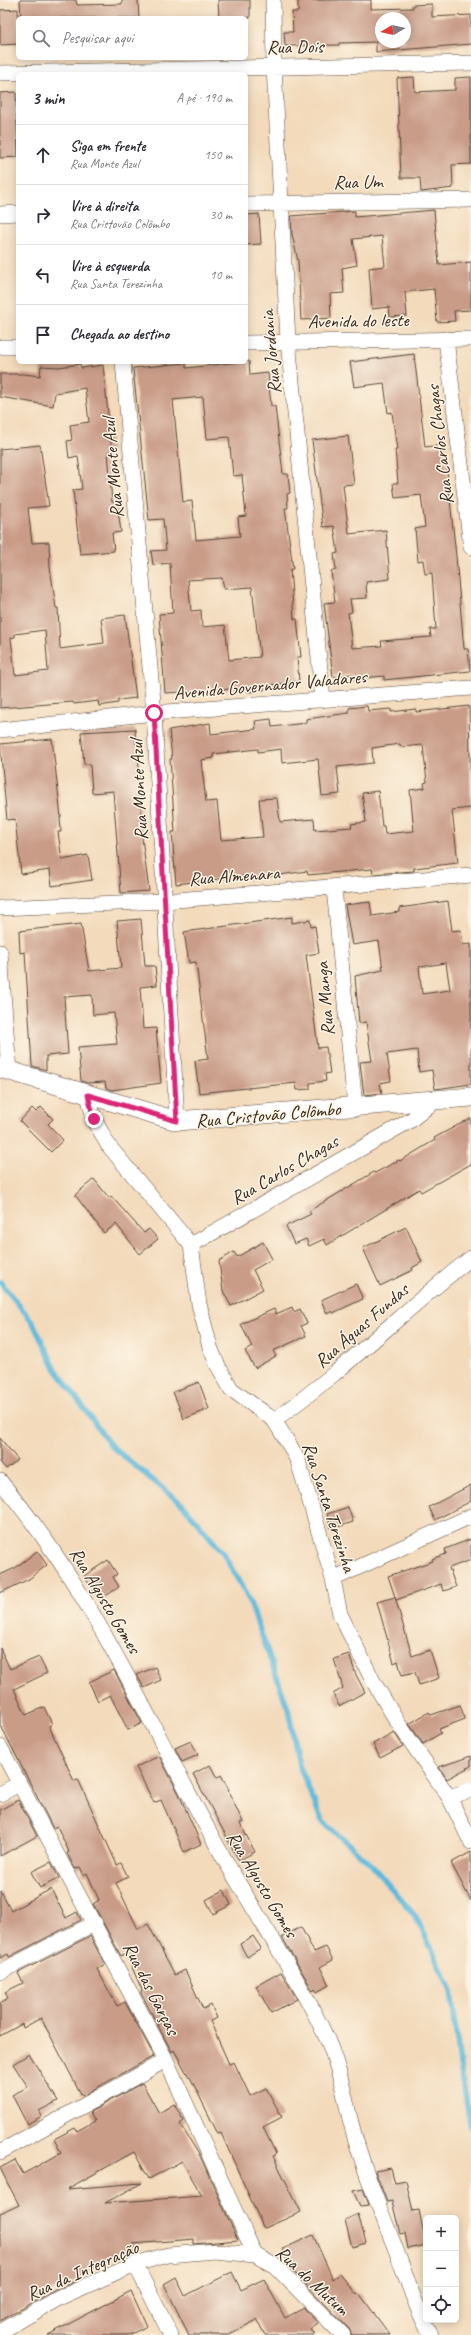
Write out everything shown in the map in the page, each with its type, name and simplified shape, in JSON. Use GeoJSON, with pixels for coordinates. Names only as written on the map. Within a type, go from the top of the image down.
{"type":"FeatureCollection","features":[{"type":"Feature","properties":{"kind":"street","name":"Rua Jordania"},"geometry":{"type":"LineString","coordinates":[[273,0],[274,66],[288,342],[323,700]]}},
{"type":"Feature","properties":{"kind":"street","name":"Rua Dois"},"geometry":{"type":"LineString","coordinates":[[39,72],[471,63]]}},
{"type":"Feature","properties":{"kind":"street","name":"Rua Dois"},"geometry":{"type":"LineString","coordinates":[[0,73],[16,73]]}},
{"type":"Feature","properties":{"kind":"street","name":"Rua Um"},"geometry":{"type":"LineString","coordinates":[[248,204],[281,202],[471,200]]}},
{"type":"Feature","properties":{"kind":"street"},"geometry":{"type":"LineString","coordinates":[[0,214],[16,213]]}},
{"type":"Feature","properties":{"kind":"street","name":"Rua Carlos Chagas"},"geometry":{"type":"LineString","coordinates":[[446,339],[471,547]]}},
{"type":"Feature","properties":{"kind":"street","name":"Avenida do leste"},"geometry":{"type":"LineString","coordinates":[[248,342],[471,339]]}},
{"type":"Feature","properties":{"kind":"street"},"geometry":{"type":"LineString","coordinates":[[0,347],[16,347]]}},
{"type":"Feature","properties":{"kind":"street","name":"Rua Monte Azul"},"geometry":{"type":"LineString","coordinates":[[123,364],[154,713],[177,1121]]}},
{"type":"Feature","properties":{"kind":"street","name":"Avenida Governador Valadares"},"geometry":{"type":"LineString","coordinates":[[0,730],[154,713],[471,688]]}},
{"type":"Feature","properties":{"kind":"street","name":"Rua Almenara"},"geometry":{"type":"LineString","coordinates":[[0,908],[165,901],[334,888],[471,875]]}},
{"type":"Feature","properties":{"kind":"street","name":"Rua Manga"},"geometry":{"type":"LineString","coordinates":[[334,888],[354,1107]]}},
{"type":"Feature","properties":{"kind":"street"},"geometry":{"type":"LineString","coordinates":[[0,952],[4,1070]]}},
{"type":"Feature","properties":{"kind":"street","name":"Rua Cristovão Colômbo"},"geometry":{"type":"LineString","coordinates":[[4,1070],[177,1121],[471,1097]]}},
{"type":"Feature","properties":{"kind":"street"},"geometry":{"type":"LineString","coordinates":[[88,1095],[94,1119],[108,1145],[191,1245]]}},
{"type":"Feature","properties":{"kind":"street","name":"Rua Carlos Chagas"},"geometry":{"type":"LineString","coordinates":[[191,1245],[411,1120],[436,1100]]}},
{"type":"Feature","properties":{"kind":"street","name":"Rua Santa Terezinha"},"geometry":{"type":"LineString","coordinates":[[191,1245],[199,1304],[210,1347],[217,1364],[231,1389],[274,1420],[298,1461],[334,1580],[340,1614],[373,1681],[398,1723],[449,1797],[471,1842]]}},
{"type":"Feature","properties":{"kind":"street","name":"Rua Águas Fundas"},"geometry":{"type":"LineString","coordinates":[[274,1420],[313,1392],[350,1362],[471,1258]]}},
{"type":"Feature","properties":{"kind":"street","name":"Rua Algusto Gomes"},"geometry":{"type":"LineString","coordinates":[[0,1481],[68,1571],[99,1622],[210,1835],[287,1965],[327,2039],[343,2084],[351,2123],[384,2218],[411,2290],[431,2335]]}},
{"type":"Feature","properties":{"kind":"street"},"geometry":{"type":"LineString","coordinates":[[334,1580],[471,1516]]}},
{"type":"Feature","properties":{"kind":"street","name":"Rua das Garças"},"geometry":{"type":"LineString","coordinates":[[0,1747],[95,1923],[166,2060],[255,2255]]}},
{"type":"Feature","properties":{"kind":"street"},"geometry":{"type":"LineString","coordinates":[[0,1794],[19,1784]]}},
{"type":"Feature","properties":{"kind":"street"},"geometry":{"type":"LineString","coordinates":[[449,1797],[471,1790]]}},
{"type":"Feature","properties":{"kind":"street"},"geometry":{"type":"LineString","coordinates":[[0,1972],[95,1923]]}},
{"type":"Feature","properties":{"kind":"street"},"geometry":{"type":"LineString","coordinates":[[0,2152],[166,2060]]}},
{"type":"Feature","properties":{"kind":"street","name":"Rua da Integração"},"geometry":{"type":"LineString","coordinates":[[0,2332],[59,2298],[135,2264],[168,2256],[207,2252],[255,2255]]}},
{"type":"Feature","properties":{"kind":"street","name":"Rua do Mutum"},"geometry":{"type":"LineString","coordinates":[[255,2255],[275,2266],[343,2335]]}},
{"type":"Feature","properties":{"kind":"street"},"geometry":{"type":"LineString","coordinates":[[135,2264],[171,2335]]}},
{"type":"Feature","properties":{"kind":"building"},"geometry":{"type":"Polygon","coordinates":[[[20,0],[76,0],[77,5],[122,4],[122,0],[138,0],[139,16],[21,16],[20,0]]]}},
{"type":"Feature","properties":{"kind":"building"},"geometry":{"type":"Polygon","coordinates":[[[218,0],[250,0],[250,18],[248,18],[248,16],[219,16],[218,0]]]}},
{"type":"Feature","properties":{"kind":"building"},"geometry":{"type":"Polygon","coordinates":[[[298,0],[371,0],[371,9],[413,8],[413,5],[432,4],[432,17],[471,15],[471,44],[376,52],[376,48],[411,48],[411,12],[375,12],[375,42],[339,43],[339,45],[285,46],[284,32],[293,32],[292,12],[298,12],[298,0]]]}},
{"type":"Feature","properties":{"kind":"building"},"geometry":{"type":"Polygon","coordinates":[[[18,9],[18,16],[16,16],[16,44],[0,45],[0,10],[18,9]]]}},
{"type":"Feature","properties":{"kind":"building"},"geometry":{"type":"Polygon","coordinates":[[[414,77],[415,92],[455,90],[455,78],[471,77],[471,164],[452,165],[453,188],[421,192],[420,178],[401,178],[397,78],[414,77]]]}},
{"type":"Feature","properties":{"kind":"building"},"geometry":{"type":"Polygon","coordinates":[[[16,92],[16,157],[0,158],[0,93],[16,92]]]}},
{"type":"Feature","properties":{"kind":"building"},"geometry":{"type":"Polygon","coordinates":[[[434,210],[439,265],[471,262],[471,310],[454,311],[455,321],[437,322],[434,289],[405,292],[407,316],[390,317],[389,307],[372,309],[369,268],[385,266],[382,236],[353,239],[357,265],[342,268],[344,293],[330,294],[331,318],[301,320],[298,261],[292,234],[291,216],[355,211],[355,217],[434,210]]]}},
{"type":"Feature","properties":{"kind":"building"},"geometry":{"type":"Polygon","coordinates":[[[259,214],[261,244],[248,245],[248,215],[259,214]]]}},
{"type":"Feature","properties":{"kind":"building"},"geometry":{"type":"Polygon","coordinates":[[[414,354],[425,447],[442,445],[444,462],[446,462],[464,649],[468,649],[470,671],[384,680],[384,676],[352,679],[352,674],[333,677],[324,603],[335,602],[331,571],[336,570],[334,554],[338,553],[334,526],[323,527],[312,440],[348,436],[354,484],[343,485],[349,534],[386,530],[390,579],[366,582],[367,598],[350,599],[352,612],[348,613],[352,648],[382,646],[381,641],[431,637],[430,629],[436,629],[432,573],[425,574],[423,560],[418,561],[415,529],[425,527],[421,495],[395,498],[393,483],[398,483],[395,450],[397,450],[392,412],[388,413],[384,383],[354,387],[350,362],[414,354]]]}},
{"type":"Feature","properties":{"kind":"building"},"geometry":{"type":"Polygon","coordinates":[[[249,361],[250,375],[268,373],[271,406],[275,406],[283,474],[288,474],[290,493],[287,494],[288,508],[285,508],[293,569],[290,569],[294,619],[297,619],[301,657],[297,657],[299,681],[264,686],[264,690],[248,692],[248,688],[165,693],[159,614],[173,613],[170,563],[153,565],[151,551],[166,550],[163,519],[149,520],[133,368],[186,364],[186,368],[222,364],[248,364],[249,361]],[[203,397],[173,400],[183,502],[192,501],[196,540],[240,536],[238,517],[246,516],[242,475],[233,476],[229,437],[207,439],[203,397]],[[222,578],[188,580],[191,611],[201,610],[202,627],[225,625],[229,660],[260,657],[252,587],[224,589],[222,578]]]}},
{"type":"Feature","properties":{"kind":"building"},"geometry":{"type":"Polygon","coordinates":[[[80,364],[81,368],[103,365],[112,452],[108,452],[112,502],[117,502],[121,532],[112,533],[114,551],[80,554],[73,490],[82,489],[78,456],[69,458],[67,441],[72,440],[70,425],[89,422],[85,388],[55,393],[53,406],[0,397],[0,374],[40,376],[41,366],[59,367],[80,364]]]}},
{"type":"Feature","properties":{"kind":"building"},"geometry":{"type":"Polygon","coordinates":[[[40,445],[49,506],[28,508],[32,543],[49,542],[50,567],[56,608],[58,608],[60,649],[104,643],[101,618],[125,615],[136,698],[118,700],[118,703],[99,706],[98,701],[74,704],[73,702],[0,708],[0,449],[40,445]],[[45,630],[15,634],[15,637],[11,638],[15,675],[48,671],[45,630]]]}},
{"type":"Feature","properties":{"kind":"building"},"geometry":{"type":"Polygon","coordinates":[[[367,706],[368,711],[391,709],[391,712],[416,709],[416,712],[469,706],[471,808],[452,810],[458,863],[414,868],[414,871],[373,874],[372,869],[308,875],[307,871],[246,880],[245,876],[176,884],[172,832],[175,832],[170,759],[172,759],[169,730],[210,723],[211,734],[256,729],[255,721],[271,719],[272,727],[306,723],[306,719],[349,713],[349,708],[367,706]],[[400,744],[372,748],[373,763],[337,767],[340,794],[322,796],[318,759],[282,763],[281,749],[258,752],[258,749],[213,754],[214,758],[201,760],[206,802],[217,801],[221,840],[263,837],[259,799],[277,798],[280,822],[314,819],[315,830],[352,827],[351,824],[366,822],[362,793],[378,791],[382,826],[384,826],[385,834],[414,831],[410,790],[425,788],[424,783],[427,782],[423,745],[401,747],[400,744]]]}},
{"type":"Feature","properties":{"kind":"building"},"geometry":{"type":"Polygon","coordinates":[[[135,729],[136,744],[138,744],[142,838],[149,891],[121,893],[113,791],[92,793],[90,764],[84,764],[81,732],[135,729]]]}},
{"type":"Feature","properties":{"kind":"building"},"geometry":{"type":"Polygon","coordinates":[[[52,739],[61,817],[61,832],[58,832],[62,860],[88,855],[92,880],[52,886],[50,870],[21,874],[15,819],[7,820],[0,744],[52,739]]]}},
{"type":"Feature","properties":{"kind":"building"},"geometry":{"type":"Polygon","coordinates":[[[448,901],[452,931],[461,930],[463,945],[471,944],[471,1084],[435,1089],[432,1070],[419,1072],[417,1050],[387,1054],[391,1081],[380,1083],[382,1093],[364,1095],[360,1062],[372,1061],[366,1022],[359,1023],[355,976],[383,970],[379,941],[352,945],[345,905],[370,902],[372,916],[399,912],[399,908],[448,901]],[[446,963],[419,967],[422,994],[450,990],[446,963]]]}},
{"type":"Feature","properties":{"kind":"building"},"geometry":{"type":"Polygon","coordinates":[[[292,917],[292,923],[310,920],[311,927],[315,926],[319,953],[306,955],[318,1048],[326,1047],[330,1073],[325,1074],[326,1081],[310,1083],[310,1089],[297,1090],[296,1083],[199,1093],[195,1061],[208,1059],[196,962],[189,963],[184,932],[292,917]]]}},
{"type":"Feature","properties":{"kind":"building"},"geometry":{"type":"Polygon","coordinates":[[[141,919],[145,966],[155,966],[157,985],[140,987],[143,1029],[156,1028],[161,1083],[112,1090],[106,1088],[105,1082],[87,1083],[81,1081],[78,1047],[117,1044],[114,1013],[93,1015],[92,995],[64,997],[68,1054],[46,1056],[46,1070],[32,1066],[25,952],[20,953],[19,931],[81,924],[89,971],[121,968],[117,921],[141,919]]]}},
{"type":"Feature","properties":{"kind":"building"},"geometry":{"type":"Polygon","coordinates":[[[41,1107],[53,1119],[48,1124],[63,1140],[51,1152],[20,1121],[32,1108],[36,1112],[41,1107]]]}},
{"type":"Feature","properties":{"kind":"building"},"geometry":{"type":"Polygon","coordinates":[[[471,1118],[471,1164],[421,1192],[419,1189],[327,1245],[324,1239],[309,1246],[306,1239],[294,1244],[286,1226],[311,1214],[309,1211],[374,1172],[375,1173],[399,1160],[400,1161],[435,1140],[434,1138],[471,1118]]]}},
{"type":"Feature","properties":{"kind":"building"},"geometry":{"type":"Polygon","coordinates":[[[94,1179],[109,1198],[111,1196],[144,1233],[149,1229],[158,1239],[140,1254],[116,1224],[104,1233],[75,1195],[94,1179]]]}},
{"type":"Feature","properties":{"kind":"building"},"geometry":{"type":"Polygon","coordinates":[[[406,1227],[422,1262],[412,1268],[413,1270],[380,1286],[363,1248],[406,1227]]]}},
{"type":"Feature","properties":{"kind":"building"},"geometry":{"type":"Polygon","coordinates":[[[263,1242],[272,1259],[253,1270],[263,1289],[231,1306],[223,1291],[219,1261],[234,1252],[237,1257],[263,1242]]]}},
{"type":"Feature","properties":{"kind":"building"},"geometry":{"type":"Polygon","coordinates":[[[356,1284],[363,1299],[333,1313],[332,1311],[327,1314],[321,1300],[356,1284]]]}},
{"type":"Feature","properties":{"kind":"building"},"geometry":{"type":"Polygon","coordinates":[[[292,1307],[294,1312],[300,1309],[307,1323],[301,1326],[306,1336],[273,1351],[276,1356],[255,1368],[245,1351],[252,1347],[241,1324],[274,1309],[276,1314],[292,1307]]]}},
{"type":"Feature","properties":{"kind":"building"},"geometry":{"type":"Polygon","coordinates":[[[199,1382],[209,1409],[184,1419],[173,1392],[199,1382]]]}},
{"type":"Feature","properties":{"kind":"building"},"geometry":{"type":"Polygon","coordinates":[[[0,1438],[18,1460],[6,1469],[0,1462],[0,1438]]]}},
{"type":"Feature","properties":{"kind":"building"},"geometry":{"type":"Polygon","coordinates":[[[471,1485],[471,1501],[435,1520],[429,1507],[471,1485]]]}},
{"type":"Feature","properties":{"kind":"building"},"geometry":{"type":"Polygon","coordinates":[[[348,1507],[353,1522],[331,1529],[327,1514],[348,1507]]]}},
{"type":"Feature","properties":{"kind":"building"},"geometry":{"type":"Polygon","coordinates":[[[471,1539],[471,1560],[449,1568],[456,1587],[443,1591],[441,1584],[396,1600],[388,1576],[433,1561],[432,1559],[446,1554],[445,1549],[471,1539]]]}},
{"type":"Feature","properties":{"kind":"building"},"geometry":{"type":"Polygon","coordinates":[[[37,1551],[47,1565],[29,1579],[0,1593],[0,1575],[15,1568],[37,1551]]]}},
{"type":"Feature","properties":{"kind":"building"},"geometry":{"type":"Polygon","coordinates":[[[108,1560],[117,1574],[113,1577],[119,1587],[100,1600],[84,1576],[108,1560]]]}},
{"type":"Feature","properties":{"kind":"building"},"geometry":{"type":"Polygon","coordinates":[[[395,1597],[412,1656],[430,1650],[439,1678],[419,1685],[415,1672],[402,1675],[398,1661],[394,1663],[377,1602],[395,1597]]]}},
{"type":"Feature","properties":{"kind":"building"},"geometry":{"type":"Polygon","coordinates":[[[0,1648],[10,1669],[39,1657],[47,1673],[14,1689],[26,1715],[44,1707],[52,1724],[49,1726],[74,1781],[78,1779],[117,1865],[121,1863],[128,1877],[116,1883],[138,1929],[148,1924],[175,1975],[185,1970],[203,2009],[211,2005],[217,2018],[210,2021],[229,2064],[234,2062],[250,2096],[266,2088],[282,2117],[263,2127],[276,2154],[273,2156],[301,2212],[265,2228],[263,2227],[221,2133],[218,2134],[190,2077],[174,2050],[172,2052],[141,1993],[142,1990],[127,1956],[124,1954],[121,1956],[93,1904],[99,1900],[87,1873],[84,1875],[80,1867],[75,1869],[67,1853],[69,1852],[57,1826],[53,1828],[0,1724],[0,1648]]]}},
{"type":"Feature","properties":{"kind":"building"},"geometry":{"type":"Polygon","coordinates":[[[349,1654],[356,1675],[365,1692],[339,1706],[333,1694],[343,1688],[334,1659],[349,1654]]]}},
{"type":"Feature","properties":{"kind":"building"},"geometry":{"type":"Polygon","coordinates":[[[155,1667],[161,1680],[144,1688],[137,1675],[155,1667]]]}},
{"type":"Feature","properties":{"kind":"building"},"geometry":{"type":"Polygon","coordinates":[[[114,1670],[142,1723],[128,1730],[110,1695],[98,1701],[89,1682],[114,1670]]]}},
{"type":"Feature","properties":{"kind":"building"},"geometry":{"type":"Polygon","coordinates":[[[460,1705],[465,1719],[439,1729],[441,1733],[423,1744],[409,1724],[429,1712],[431,1715],[460,1705]]]}},
{"type":"Feature","properties":{"kind":"building"},"geometry":{"type":"Polygon","coordinates":[[[394,1732],[403,1746],[380,1758],[373,1744],[394,1732]]]}},
{"type":"Feature","properties":{"kind":"building"},"geometry":{"type":"Polygon","coordinates":[[[191,1741],[198,1755],[182,1762],[175,1748],[191,1741]]]}},
{"type":"Feature","properties":{"kind":"building"},"geometry":{"type":"Polygon","coordinates":[[[159,1756],[178,1792],[201,1844],[184,1852],[161,1800],[154,1803],[136,1767],[159,1756]]]}},
{"type":"Feature","properties":{"kind":"building"},"geometry":{"type":"Polygon","coordinates":[[[471,1756],[471,1766],[447,1779],[439,1767],[471,1756]]]}},
{"type":"Feature","properties":{"kind":"building"},"geometry":{"type":"Polygon","coordinates":[[[210,1765],[217,1778],[221,1775],[229,1790],[228,1791],[243,1822],[240,1823],[255,1852],[239,1860],[193,1774],[210,1765]]]}},
{"type":"Feature","properties":{"kind":"building"},"geometry":{"type":"Polygon","coordinates":[[[18,1800],[37,1836],[0,1856],[0,1810],[18,1800]]]}},
{"type":"Feature","properties":{"kind":"building"},"geometry":{"type":"Polygon","coordinates":[[[471,1852],[471,1901],[451,1863],[471,1852]]]}},
{"type":"Feature","properties":{"kind":"building"},"geometry":{"type":"Polygon","coordinates":[[[51,1862],[59,1878],[40,1888],[31,1872],[51,1862]]]}},
{"type":"Feature","properties":{"kind":"building"},"geometry":{"type":"Polygon","coordinates":[[[51,1889],[66,1918],[77,1912],[81,1920],[9,1957],[8,1954],[0,1958],[0,1890],[11,1911],[51,1889]]]}},
{"type":"Feature","properties":{"kind":"building"},"geometry":{"type":"Polygon","coordinates":[[[224,1890],[231,1905],[213,1914],[206,1900],[224,1890]]]}},
{"type":"Feature","properties":{"kind":"building"},"geometry":{"type":"Polygon","coordinates":[[[301,1927],[314,1952],[326,1947],[333,1960],[320,1967],[329,1985],[317,1992],[315,1989],[313,1991],[282,1937],[301,1927]]]}},
{"type":"Feature","properties":{"kind":"building"},"geometry":{"type":"Polygon","coordinates":[[[90,1936],[105,1964],[97,1969],[117,2006],[125,2002],[154,2056],[82,2096],[41,2018],[23,2028],[22,2024],[0,2036],[0,2003],[8,1998],[5,1992],[23,1983],[18,1973],[90,1936]]]}},
{"type":"Feature","properties":{"kind":"building"},"geometry":{"type":"Polygon","coordinates":[[[253,1936],[261,1948],[247,1957],[240,1944],[253,1936]]]}},
{"type":"Feature","properties":{"kind":"building"},"geometry":{"type":"Polygon","coordinates":[[[281,1972],[297,1999],[271,2013],[256,1986],[281,1972]]]}},
{"type":"Feature","properties":{"kind":"building"},"geometry":{"type":"Polygon","coordinates":[[[29,2054],[58,2101],[39,2111],[42,2116],[27,2124],[12,2095],[28,2087],[13,2064],[29,2054]]]}},
{"type":"Feature","properties":{"kind":"building"},"geometry":{"type":"Polygon","coordinates":[[[142,2083],[159,2113],[174,2104],[184,2121],[180,2124],[200,2156],[238,2240],[194,2244],[194,2239],[133,2244],[136,2251],[119,2260],[117,2256],[78,2276],[80,2279],[55,2290],[0,2321],[0,2214],[19,2205],[0,2168],[15,2160],[23,2174],[61,2153],[54,2139],[75,2128],[77,2131],[95,2121],[90,2112],[142,2083]],[[134,2152],[67,2189],[142,2183],[105,2203],[202,2196],[182,2161],[149,2179],[134,2152]]]}},
{"type":"Feature","properties":{"kind":"building"},"geometry":{"type":"Polygon","coordinates":[[[391,2168],[395,2183],[406,2181],[413,2211],[419,2210],[423,2230],[423,2246],[408,2249],[405,2233],[400,2234],[392,2201],[387,2202],[375,2171],[391,2168]]]}},
{"type":"Feature","properties":{"kind":"building"},"geometry":{"type":"Polygon","coordinates":[[[363,2189],[369,2205],[360,2206],[353,2191],[363,2189]]]}},
{"type":"Feature","properties":{"kind":"building"},"geometry":{"type":"Polygon","coordinates":[[[358,2214],[366,2243],[352,2247],[345,2220],[358,2214]]]}},
{"type":"Feature","properties":{"kind":"building"},"geometry":{"type":"Polygon","coordinates":[[[313,2235],[333,2279],[340,2274],[357,2295],[359,2293],[390,2335],[352,2335],[349,2329],[294,2272],[283,2249],[313,2235]]]}},
{"type":"Feature","properties":{"kind":"building"},"geometry":{"type":"Polygon","coordinates":[[[232,2272],[241,2290],[264,2279],[285,2318],[304,2308],[318,2323],[311,2328],[315,2335],[265,2335],[257,2320],[227,2335],[189,2335],[164,2284],[176,2277],[185,2296],[232,2272]]]}},
{"type":"Feature","properties":{"kind":"building"},"geometry":{"type":"Polygon","coordinates":[[[131,2291],[147,2326],[129,2335],[48,2335],[131,2291]]]}},
{"type":"Feature","properties":{"kind":"waterway"},"geometry":{"type":"LineString","coordinates":[[0,1282],[32,1321],[55,1368],[111,1446],[183,1505],[223,1553],[249,1600],[288,1708],[299,1765],[322,1821],[370,1863],[416,1917],[451,1990],[460,2065],[471,2128]]}},
{"type":"Feature","properties":{"kind":"route"},"geometry":{"type":"LineString","coordinates":[[94,1119],[88,1095],[177,1121],[154,713]]}}]}
